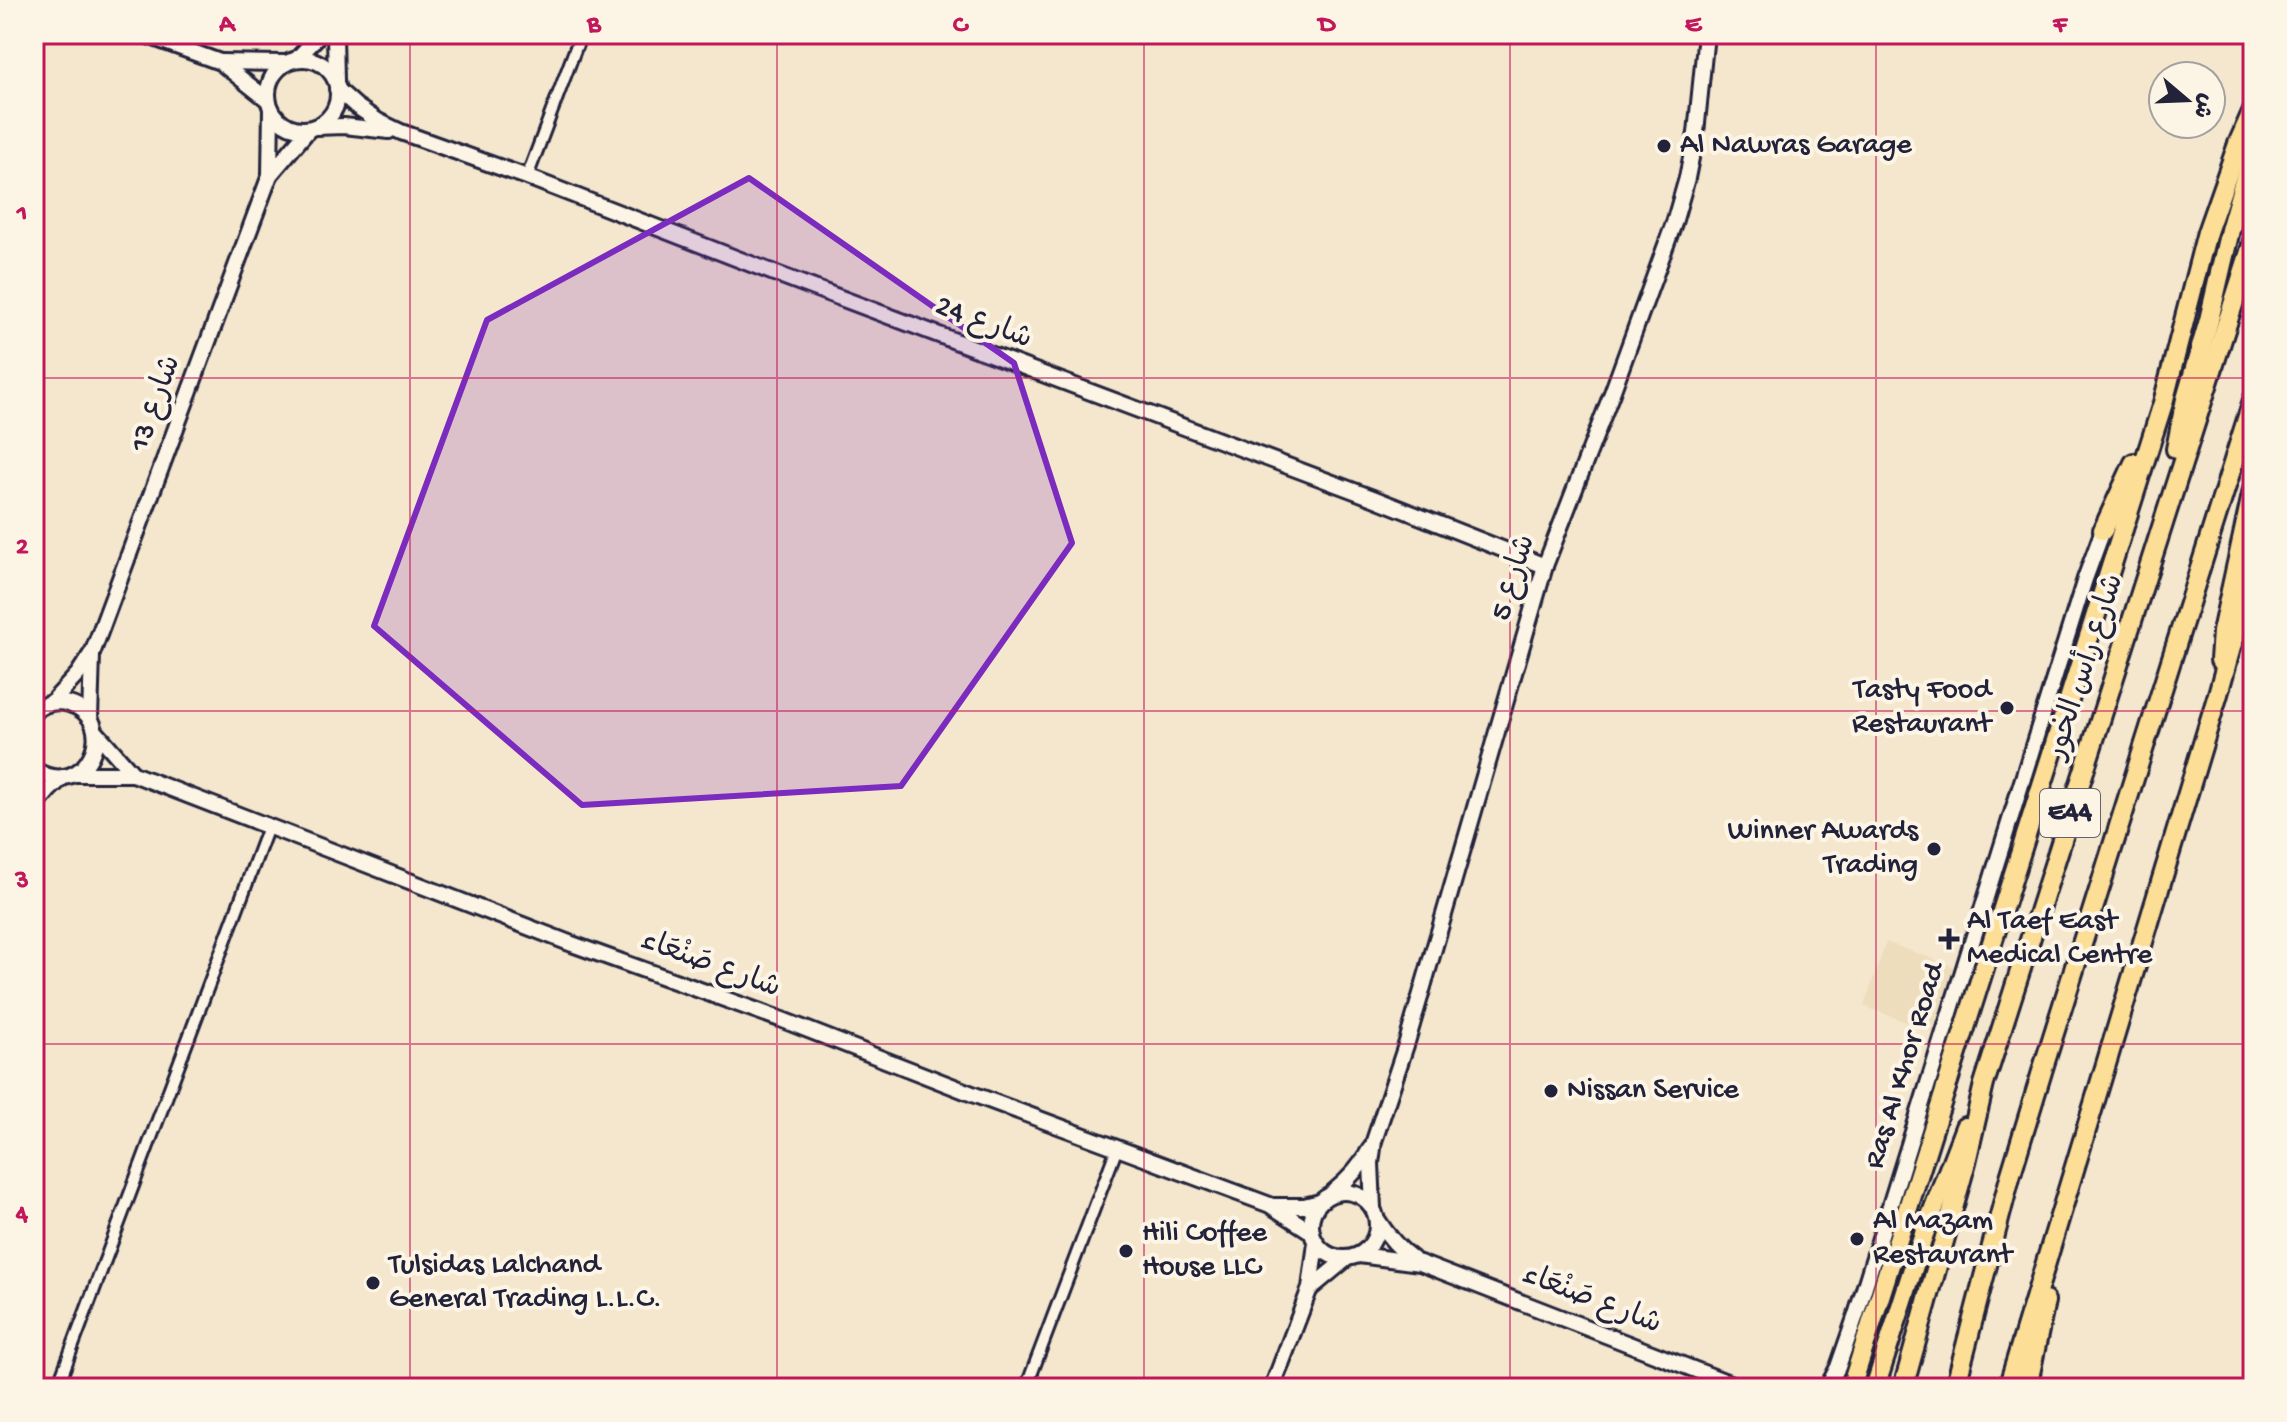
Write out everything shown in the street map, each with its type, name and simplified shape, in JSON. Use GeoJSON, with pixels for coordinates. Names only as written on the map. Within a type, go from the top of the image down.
{"type":"FeatureCollection","features":[{"type":"Feature","properties":{"kind":"highway"},"geometry":{"type":"LineString","coordinates":[[1851,1388],[2163,403],[2207,232],[2253,110]]}},
{"type":"Feature","properties":{"kind":"highway"},"geometry":{"type":"LineString","coordinates":[[2161,528],[2186,399],[2253,150]]}},
{"type":"Feature","properties":{"kind":"highway","name":"شارع رأس الخور"},"geometry":{"type":"LineString","coordinates":[[1903,1388],[1966,1162],[1984,1084],[2253,242]]}},
{"type":"Feature","properties":{"kind":"highway"},"geometry":{"type":"LineString","coordinates":[[2103,530],[2135,461],[2159,386],[2176,352]]}},
{"type":"Feature","properties":{"kind":"highway","name":"E44"},"geometry":{"type":"LineString","coordinates":[[1955,1388],[1992,1242],[2044,1065],[2253,400]]}},
{"type":"Feature","properties":{"kind":"highway"},"geometry":{"type":"LineString","coordinates":[[2218,694],[2222,632],[2253,490]]}},
{"type":"Feature","properties":{"kind":"highway"},"geometry":{"type":"LineString","coordinates":[[2008,1388],[2218,694],[2253,568]]}},
{"type":"Feature","properties":{"kind":"highway"},"geometry":{"type":"LineString","coordinates":[[1875,1388],[1951,1157],[1984,1084]]}},
{"type":"Feature","properties":{"kind":"highway"},"geometry":{"type":"LineString","coordinates":[[2027,1388],[2074,1168]]}},
{"type":"Feature","properties":{"kind":"street"},"geometry":{"type":"LineString","coordinates":[[143,34],[220,62],[269,104],[277,118],[297,129],[312,128],[333,112],[337,101],[335,34]]}},
{"type":"Feature","properties":{"kind":"street"},"geometry":{"type":"LineString","coordinates":[[269,104],[271,79],[320,34]]}},
{"type":"Feature","properties":{"kind":"street"},"geometry":{"type":"LineString","coordinates":[[527,177],[581,34]]}},
{"type":"Feature","properties":{"kind":"street","name":"شارع 5"},"geometry":{"type":"LineString","coordinates":[[1325,1198],[1348,1180],[1363,1162],[1374,1141],[1407,1042],[1545,566],[1674,223],[1696,133],[1706,34]]}},
{"type":"Feature","properties":{"kind":"street"},"geometry":{"type":"LineString","coordinates":[[220,62],[309,60],[329,71],[336,85]]}},
{"type":"Feature","properties":{"kind":"street","name":"شارع 24"},"geometry":{"type":"LineString","coordinates":[[336,85],[356,106],[401,132],[527,177],[1545,566]]}},
{"type":"Feature","properties":{"kind":"street","name":"شارع 13"},"geometry":{"type":"LineString","coordinates":[[40,707],[78,674],[93,651],[270,175],[269,104]]}},
{"type":"Feature","properties":{"kind":"street","name":"شارع 24"},"geometry":{"type":"LineString","coordinates":[[312,128],[344,126],[401,132]]}},
{"type":"Feature","properties":{"kind":"street","name":"شارع 13"},"geometry":{"type":"LineString","coordinates":[[270,175],[312,128]]}},
{"type":"Feature","properties":{"kind":"street","name":"Ras Al Khor Road"},"geometry":{"type":"LineString","coordinates":[[1827,1388],[1838,1367],[1856,1315],[2085,579],[2103,530]]}},
{"type":"Feature","properties":{"kind":"street","name":"شارع 13"},"geometry":{"type":"LineString","coordinates":[[34,808],[49,790],[85,767],[92,757],[96,744],[93,651]]}},
{"type":"Feature","properties":{"kind":"street"},"geometry":{"type":"LineString","coordinates":[[40,707],[73,705],[93,724]]}},
{"type":"Feature","properties":{"kind":"street","name":"شارع صَنْعَاء"},"geometry":{"type":"LineString","coordinates":[[93,724],[133,774]]}},
{"type":"Feature","properties":{"kind":"street","name":"شارع صَنْعَاء"},"geometry":{"type":"LineString","coordinates":[[34,769],[52,777],[133,774],[561,940],[780,1019],[1270,1205],[1295,1207],[1325,1198]]}},
{"type":"Feature","properties":{"kind":"street"},"geometry":{"type":"LineString","coordinates":[[57,1388],[268,827]]}},
{"type":"Feature","properties":{"kind":"street","name":"شارع 5"},"geometry":{"type":"LineString","coordinates":[[1374,1141],[1371,1163],[1375,1213]]}},
{"type":"Feature","properties":{"kind":"street"},"geometry":{"type":"LineString","coordinates":[[1026,1388],[1117,1148]]}},
{"type":"Feature","properties":{"kind":"street"},"geometry":{"type":"LineString","coordinates":[[1272,1388],[1310,1288],[1314,1238],[1311,1222],[1314,1211],[1325,1198],[1342,1192],[1354,1193],[1365,1199],[1375,1213],[1378,1230],[1374,1240],[1368,1249],[1310,1288]]}},
{"type":"Feature","properties":{"kind":"street","name":"شارع صَنْعَاء"},"geometry":{"type":"LineString","coordinates":[[1270,1205],[1314,1238]]}},
{"type":"Feature","properties":{"kind":"street","name":"شارع صَنْعَاء"},"geometry":{"type":"LineString","coordinates":[[1375,1213],[1388,1237],[1420,1263],[1742,1388]]}},
{"type":"Feature","properties":{"kind":"street"},"geometry":{"type":"LineString","coordinates":[[1314,1238],[1329,1255],[1352,1257]]}},
{"type":"Feature","properties":{"kind":"street","name":"شارع صَنْعَاء"},"geometry":{"type":"LineString","coordinates":[[1352,1257],[1420,1263]]}},
{"type":"Feature","properties":{"kind":"highlighted area"},"geometry":{"type":"Polygon","coordinates":[[[749,178],[1014,363],[1072,543],[901,786],[582,805],[374,626],[487,320],[749,178]]]}},
{"type":"Feature","properties":{"kind":"shaded area"},"geometry":{"type":"Polygon","coordinates":[[[1886,942],[1954,967],[1932,1032],[1864,1006],[1886,942]]]}},
{"type":"Feature","properties":{"kind":"place","name":"Al Nawras Garage"},"geometry":{"type":"Point","coordinates":[1664,146]}},
{"type":"Feature","properties":{"kind":"place","name":"Tasty Food Restaurant"},"geometry":{"type":"Point","coordinates":[2007,708]}},
{"type":"Feature","properties":{"kind":"place","name":"Winner Awards Trading"},"geometry":{"type":"Point","coordinates":[1934,849]}},
{"type":"Feature","properties":{"kind":"place","name":"Al Taef East Medical Centre"},"geometry":{"type":"Point","coordinates":[1949,939]}},
{"type":"Feature","properties":{"kind":"place","name":"Nissan Service"},"geometry":{"type":"Point","coordinates":[1551,1091]}},
{"type":"Feature","properties":{"kind":"place","name":"Al Mazam Restaurant"},"geometry":{"type":"Point","coordinates":[1857,1239]}},
{"type":"Feature","properties":{"kind":"place","name":"Hili Coffee House LLC"},"geometry":{"type":"Point","coordinates":[1126,1251]}},
{"type":"Feature","properties":{"kind":"place","name":"Tulsidas Lalchand General Trading L.L.C."},"geometry":{"type":"Point","coordinates":[373,1283]}}]}
